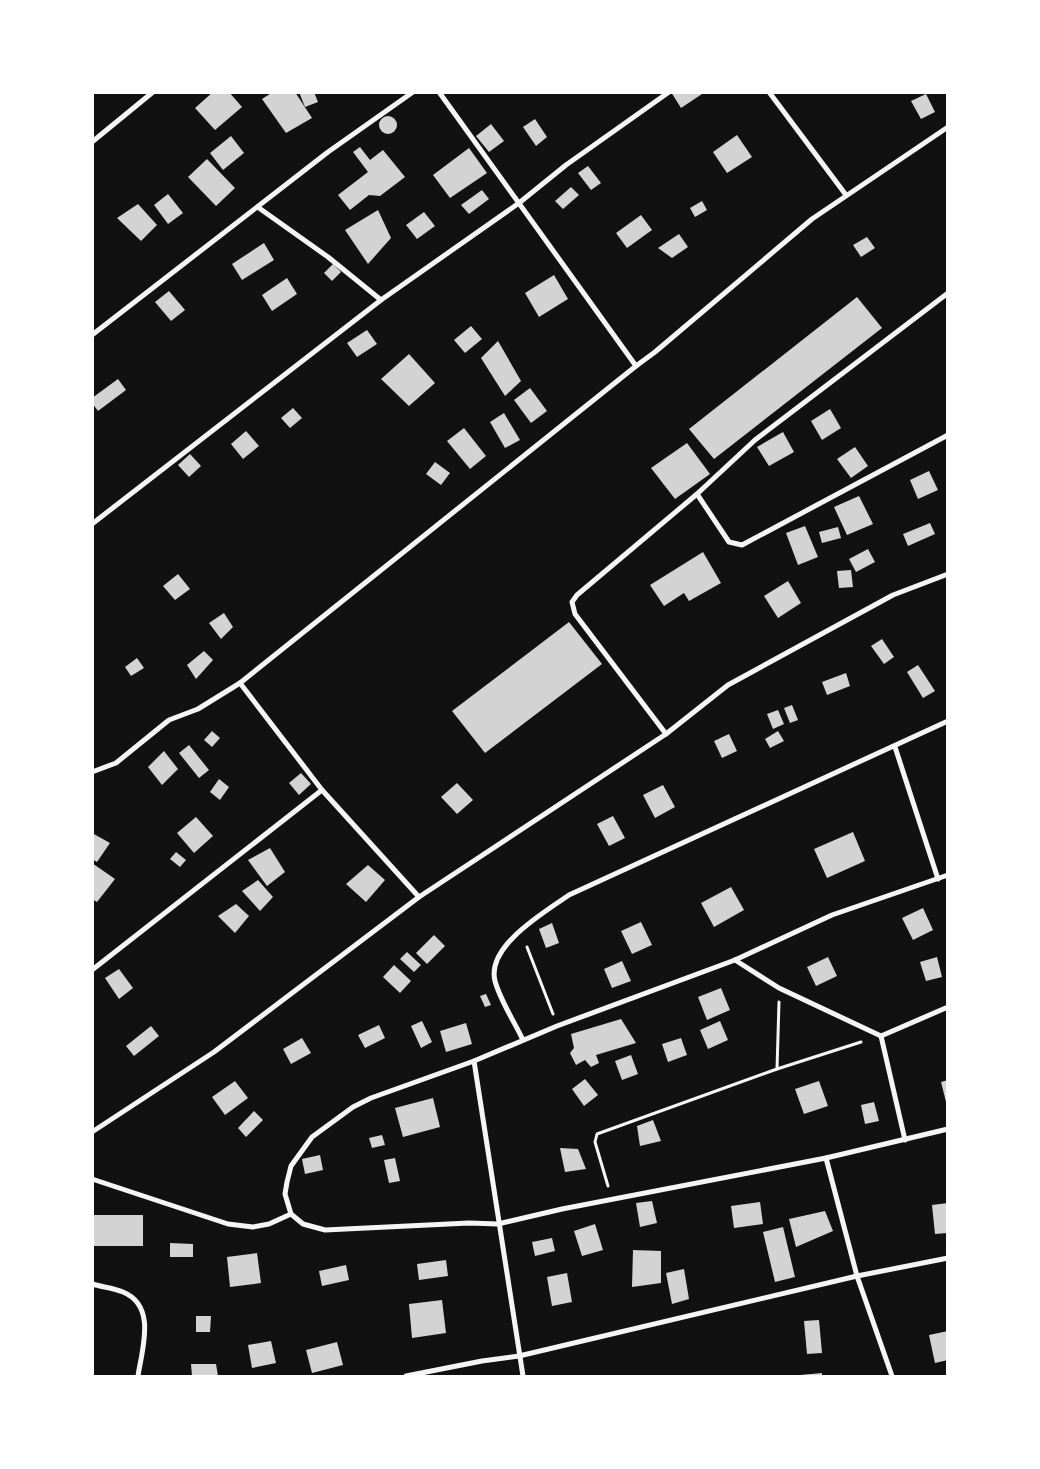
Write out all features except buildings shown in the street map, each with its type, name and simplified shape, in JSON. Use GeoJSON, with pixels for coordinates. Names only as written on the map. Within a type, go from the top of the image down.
{"type":"FeatureCollection","features":[{"type":"Feature","properties":{"kind":"street"},"geometry":{"type":"LineString","coordinates":[[92,142],[153,92]]}},
{"type":"Feature","properties":{"kind":"street"},"geometry":{"type":"LineString","coordinates":[[92,335],[259,208],[328,152],[413,92]]}},
{"type":"Feature","properties":{"kind":"street"},"geometry":{"type":"LineString","coordinates":[[439,92],[636,366]]}},
{"type":"Feature","properties":{"kind":"street"},"geometry":{"type":"LineString","coordinates":[[92,524],[381,300],[519,203],[566,165],[668,92]]}},
{"type":"Feature","properties":{"kind":"street"},"geometry":{"type":"LineString","coordinates":[[769,92],[846,196]]}},
{"type":"Feature","properties":{"kind":"street"},"geometry":{"type":"LineString","coordinates":[[92,772],[116,763],[169,720],[198,709],[240,683],[655,352],[812,219],[948,127]]}},
{"type":"Feature","properties":{"kind":"street"},"geometry":{"type":"LineString","coordinates":[[259,208],[328,257],[381,300]]}},
{"type":"Feature","properties":{"kind":"street"},"geometry":{"type":"LineString","coordinates":[[666,734],[575,614],[572,602],[577,595],[697,494],[754,440],[948,293]]}},
{"type":"Feature","properties":{"kind":"street"},"geometry":{"type":"LineString","coordinates":[[697,494],[729,542],[742,545],[948,435]]}},
{"type":"Feature","properties":{"kind":"street"},"geometry":{"type":"LineString","coordinates":[[92,1132],[214,1052],[419,897],[666,734],[728,685],[893,595],[948,574]]}},
{"type":"Feature","properties":{"kind":"street"},"geometry":{"type":"LineString","coordinates":[[240,683],[322,790],[419,897]]}},
{"type":"Feature","properties":{"kind":"street"},"geometry":{"type":"LineString","coordinates":[[523,1040],[495,982],[493,969],[498,954],[542,914],[569,895],[895,747],[948,721]]}},
{"type":"Feature","properties":{"kind":"street"},"geometry":{"type":"LineString","coordinates":[[895,747],[938,879]]}},
{"type":"Feature","properties":{"kind":"street"},"geometry":{"type":"LineString","coordinates":[[92,970],[322,790]]}},
{"type":"Feature","properties":{"kind":"street"},"geometry":{"type":"LineString","coordinates":[[948,875],[832,915],[735,960],[557,1026],[474,1061],[371,1098],[352,1107],[312,1137],[291,1166],[286,1194],[291,1214],[303,1224],[324,1230],[469,1223],[498,1224],[826,1158],[948,1129]]}},
{"type":"Feature","properties":{"kind":"street"},"geometry":{"type":"LineString","coordinates":[[735,960],[779,988],[880,1036],[948,1007]]}},
{"type":"Feature","properties":{"kind":"street"},"geometry":{"type":"LineString","coordinates":[[880,1036],[905,1140]]}},
{"type":"Feature","properties":{"kind":"street"},"geometry":{"type":"LineString","coordinates":[[474,1061],[523,1376]]}},
{"type":"Feature","properties":{"kind":"street"},"geometry":{"type":"LineString","coordinates":[[826,1158],[857,1276],[892,1376]]}},
{"type":"Feature","properties":{"kind":"street"},"geometry":{"type":"LineString","coordinates":[[92,1179],[228,1224],[253,1227],[269,1224],[291,1214]]}},
{"type":"Feature","properties":{"kind":"street"},"geometry":{"type":"LineString","coordinates":[[406,1376],[482,1361],[520,1356],[857,1276],[948,1258]]}},
{"type":"Feature","properties":{"kind":"street"},"geometry":{"type":"LineString","coordinates":[[92,1284],[123,1292],[135,1299],[141,1307],[145,1318],[138,1376]]}},
{"type":"Feature","properties":{"kind":"path"},"geometry":{"type":"LineString","coordinates":[[527,947],[557,1026]]}},
{"type":"Feature","properties":{"kind":"path"},"geometry":{"type":"LineString","coordinates":[[777,1069],[779,988]]}},
{"type":"Feature","properties":{"kind":"path"},"geometry":{"type":"LineString","coordinates":[[612,1200],[595,1142],[597,1134],[777,1069],[880,1036]]}}]}
